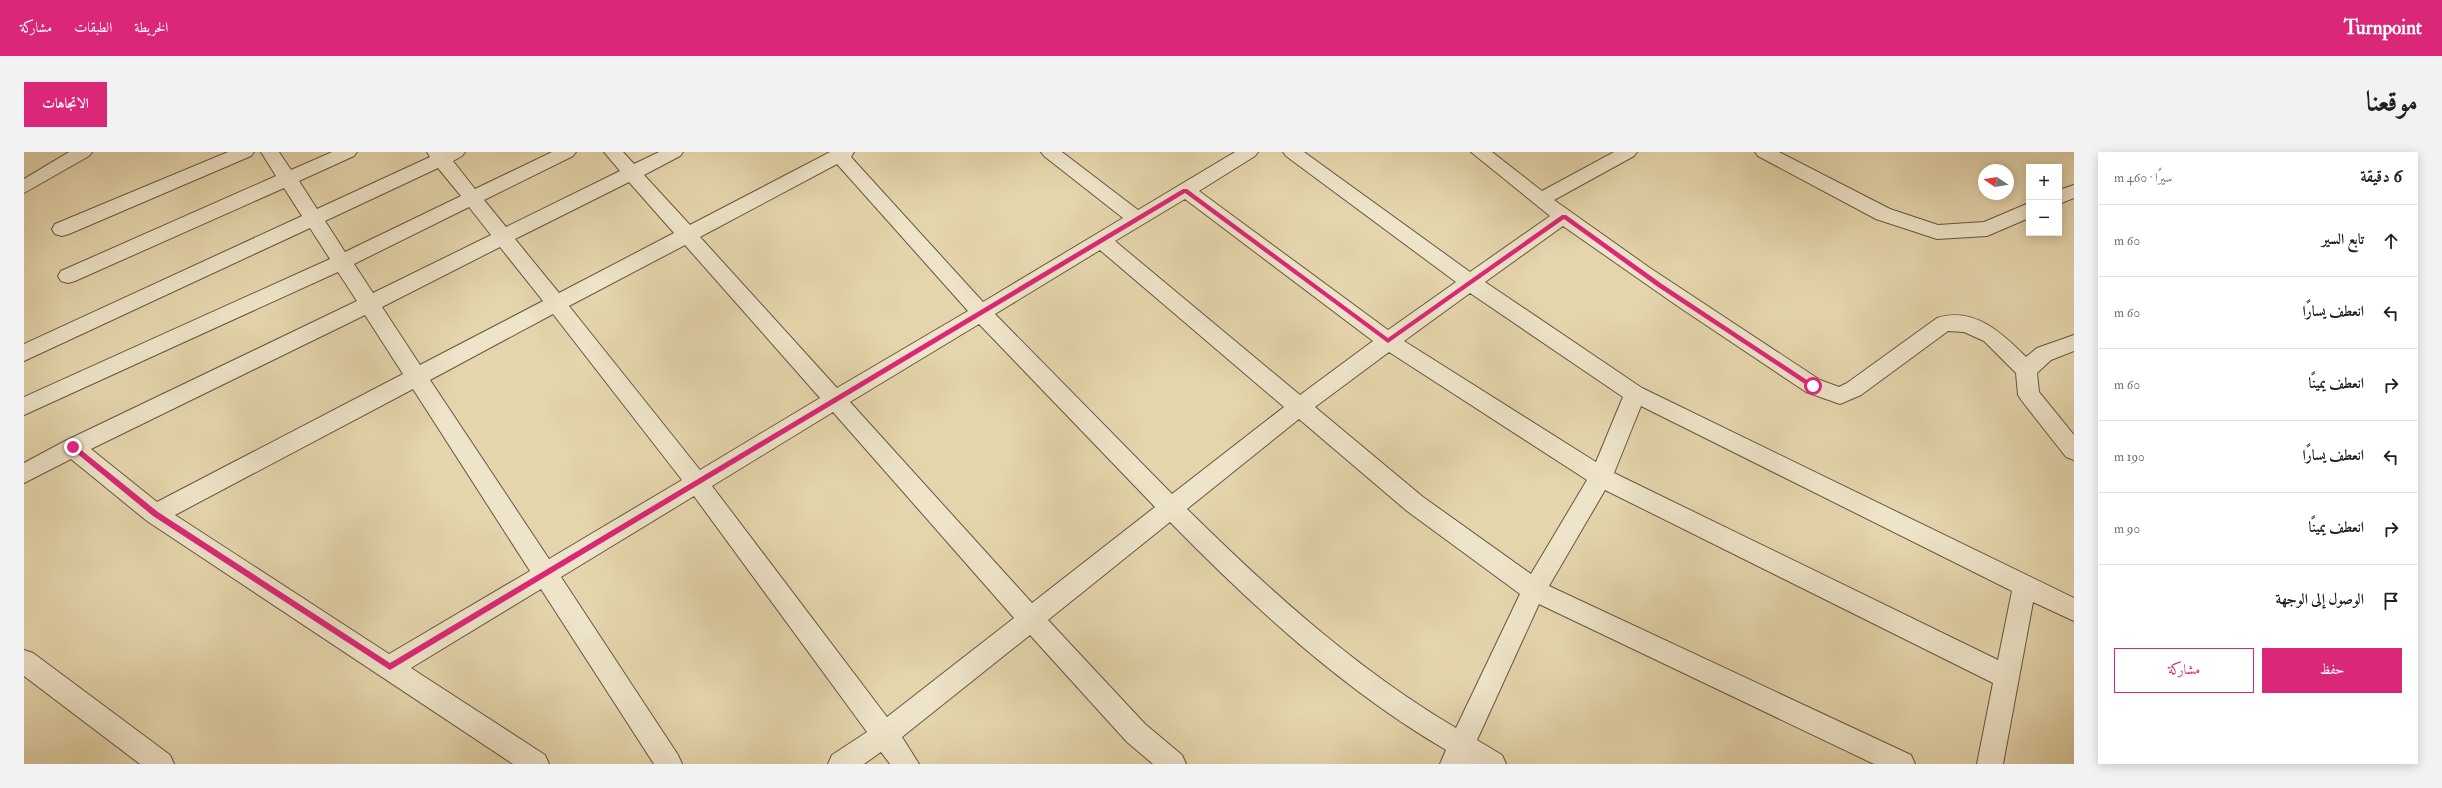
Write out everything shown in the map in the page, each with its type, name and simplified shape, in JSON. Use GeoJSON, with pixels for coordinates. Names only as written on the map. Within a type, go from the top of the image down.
{"type":"FeatureCollection","features":[{"type":"Feature","properties":{"kind":"street"},"geometry":{"type":"LineString","coordinates":[[24,187],[84,152]]}},
{"type":"Feature","properties":{"kind":"street"},"geometry":{"type":"LineString","coordinates":[[62,229],[245,152]]}},
{"type":"Feature","properties":{"kind":"street"},"geometry":{"type":"LineString","coordinates":[[270,152],[669,764]]}},
{"type":"Feature","properties":{"kind":"street"},"geometry":{"type":"LineString","coordinates":[[68,276],[348,152]]}},
{"type":"Feature","properties":{"kind":"street"},"geometry":{"type":"LineString","coordinates":[[24,406],[341,262],[567,152]]}},
{"type":"Feature","properties":{"kind":"street"},"geometry":{"type":"LineString","coordinates":[[613,152],[1031,619],[1136,733],[1173,764]]}},
{"type":"Feature","properties":{"kind":"street"},"geometry":{"type":"LineString","coordinates":[[24,474],[73,447],[368,304],[502,236],[674,152]]}},
{"type":"Feature","properties":{"kind":"street"},"geometry":{"type":"LineString","coordinates":[[1050,152],[1137,219]]}},
{"type":"Feature","properties":{"kind":"street"},"geometry":{"type":"LineString","coordinates":[[390,667],[1249,152]]}},
{"type":"Feature","properties":{"kind":"street"},"geometry":{"type":"LineString","coordinates":[[1292,152],[1471,283],[1635,394],[2025,584],[2074,610]]}},
{"type":"Feature","properties":{"kind":"street"},"geometry":{"type":"LineString","coordinates":[[1480,152],[1564,216],[1660,285],[1813,386],[1840,396],[1854,389],[1944,323],[1966,324],[1991,335],[2026,370],[2029,395],[2074,451]]}},
{"type":"Feature","properties":{"kind":"street"},"geometry":{"type":"LineString","coordinates":[[1541,199],[1628,152]]}},
{"type":"Feature","properties":{"kind":"street"},"geometry":{"type":"LineString","coordinates":[[1764,152],[1883,214],[1937,232],[1987,229],[2026,211]]}},
{"type":"Feature","properties":{"kind":"street"},"geometry":{"type":"LineString","coordinates":[[24,353],[444,154],[472,199],[697,483],[883,736],[906,764]]}},
{"type":"Feature","properties":{"kind":"street"},"geometry":{"type":"LineString","coordinates":[[155,514],[842,154],[900,226],[981,313],[1170,509],[1299,626],[1457,755],[1493,764]]}},
{"type":"Feature","properties":{"kind":"street"},"geometry":{"type":"LineString","coordinates":[[1185,190],[1388,341],[1601,477],[2005,676]]}},
{"type":"Feature","properties":{"kind":"street"},"geometry":{"type":"LineString","coordinates":[[2062,196],[2074,191]]}},
{"type":"Feature","properties":{"kind":"street"},"geometry":{"type":"LineString","coordinates":[[841,764],[883,736],[1299,407],[1388,341],[1564,216]]}},
{"type":"Feature","properties":{"kind":"street"},"geometry":{"type":"LineString","coordinates":[[1101,240],[1415,504],[1534,590],[1902,764]]}},
{"type":"Feature","properties":{"kind":"street"},"geometry":{"type":"LineString","coordinates":[[2026,370],[2044,354],[2074,343]]}},
{"type":"Feature","properties":{"kind":"street"},"geometry":{"type":"LineString","coordinates":[[1457,755],[1534,590],[1601,477],[1635,394]]}},
{"type":"Feature","properties":{"kind":"street"},"geometry":{"type":"LineString","coordinates":[[73,447],[155,514],[536,764]]}},
{"type":"Feature","properties":{"kind":"street"},"geometry":{"type":"LineString","coordinates":[[1990,764],[2005,676],[2025,584]]}},
{"type":"Feature","properties":{"kind":"street"},"geometry":{"type":"LineString","coordinates":[[24,661],[161,764]]}},
{"type":"Feature","properties":{"kind":"route"},"geometry":{"type":"LineString","coordinates":[[73,447],[155,514],[390,667],[1185,190],[1388,341],[1564,216],[1660,285],[1813,386]]}}]}
